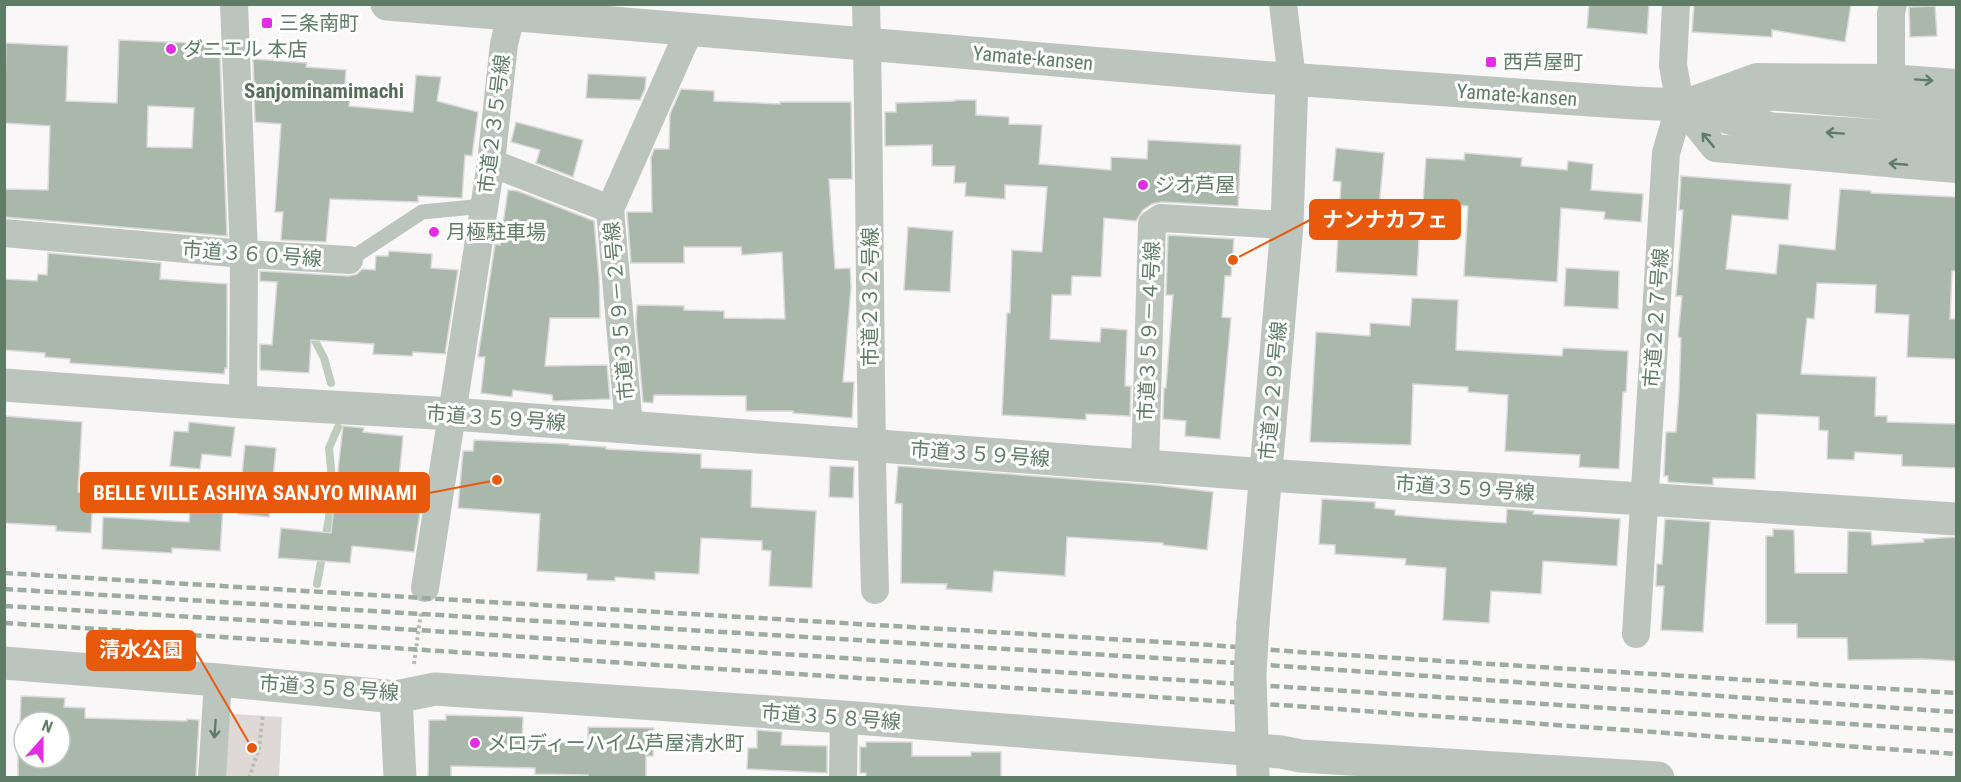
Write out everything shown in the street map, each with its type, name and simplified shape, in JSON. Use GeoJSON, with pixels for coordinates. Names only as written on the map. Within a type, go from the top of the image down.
{"type":"FeatureCollection","features":[{"type":"Feature","properties":{"kind":"street"},"geometry":{"type":"LineString","coordinates":[[234,4],[244,254],[243,402]]}},
{"type":"Feature","properties":{"kind":"street","name":"Yamate-kansen"},"geometry":{"type":"LineString","coordinates":[[387,4],[513,9],[689,31],[1292,79],[1680,105],[1773,94],[1956,109]]}},
{"type":"Feature","properties":{"kind":"street","name":"市道２３２号線"},"geometry":{"type":"LineString","coordinates":[[866,4],[870,446],[875,590]]}},
{"type":"Feature","properties":{"kind":"street","name":"市道２２９号線"},"geometry":{"type":"LineString","coordinates":[[1253,776],[1250,674],[1253,623],[1287,225],[1292,79],[1283,4]]}},
{"type":"Feature","properties":{"kind":"street","name":"市道２２７号線"},"geometry":{"type":"LineString","coordinates":[[1636,634],[1666,153],[1680,105],[1672,65],[1676,4]]}},
{"type":"Feature","properties":{"kind":"street"},"geometry":{"type":"LineString","coordinates":[[1891,78],[1893,4]]}},
{"type":"Feature","properties":{"kind":"street","name":"市道２３５号線"},"geometry":{"type":"LineString","coordinates":[[425,588],[491,164],[504,44],[513,9]]}},
{"type":"Feature","properties":{"kind":"street","name":"市道３５９－２号線"},"geometry":{"type":"LineString","coordinates":[[629,427],[610,209],[689,31]]}},
{"type":"Feature","properties":{"kind":"street"},"geometry":{"type":"LineString","coordinates":[[1956,83],[1891,78],[1757,77],[1680,105],[1715,148],[1956,169]]}},
{"type":"Feature","properties":{"kind":"street","name":"Yamate-kansen"},"geometry":{"type":"LineString","coordinates":[[1680,105],[1772,129],[1956,141]]}},
{"type":"Feature","properties":{"kind":"street"},"geometry":{"type":"LineString","coordinates":[[491,164],[610,209]]}},
{"type":"Feature","properties":{"kind":"street","name":"市道３５９－４号線"},"geometry":{"type":"LineString","coordinates":[[1145,466],[1152,224],[1161,218],[1287,225]]}},
{"type":"Feature","properties":{"kind":"street","name":"市道３６０号線"},"geometry":{"type":"LineString","coordinates":[[4,233],[244,254],[349,260]]}},
{"type":"Feature","properties":{"kind":"street","name":"市道３５９号線"},"geometry":{"type":"LineString","coordinates":[[4,385],[453,414],[1266,475],[1956,519]]}},
{"type":"Feature","properties":{"kind":"street","name":"市道３５８号線"},"geometry":{"type":"LineString","coordinates":[[4,663],[218,680],[405,684],[435,689],[844,717],[1281,752],[1301,767],[1658,777]]}},
{"type":"Feature","properties":{"kind":"street"},"geometry":{"type":"LineString","coordinates":[[212,777],[218,680]]}},
{"type":"Feature","properties":{"kind":"street"},"geometry":{"type":"LineString","coordinates":[[400,777],[405,684]]}},
{"type":"Feature","properties":{"kind":"street"},"geometry":{"type":"LineString","coordinates":[[843,777],[844,717]]}},
{"type":"Feature","properties":{"kind":"lane","name":"市道３６０号線"},"geometry":{"type":"LineString","coordinates":[[349,260],[422,212],[484,206]]}},
{"type":"Feature","properties":{"kind":"path"},"geometry":{"type":"LineString","coordinates":[[405,684],[415,649],[425,588]]}},
{"type":"Feature","properties":{"kind":"path"},"geometry":{"type":"LineString","coordinates":[[249,777],[259,748],[264,708]]}},
{"type":"Feature","properties":{"kind":"shaded area"},"geometry":{"type":"Polygon","coordinates":[[[233,714],[282,717],[279,777],[222,778],[226,718],[233,714]]]}},
{"type":"Feature","properties":{"kind":"building"},"geometry":{"type":"Polygon","coordinates":[[[1589,4],[1649,4],[1647,34],[1587,28],[1589,4]]]}},
{"type":"Feature","properties":{"kind":"building"},"geometry":{"type":"Polygon","coordinates":[[[1694,4],[1851,4],[1845,42],[1772,30],[1772,37],[1692,32],[1694,4]]]}},
{"type":"Feature","properties":{"kind":"building"},"geometry":{"type":"Polygon","coordinates":[[[1935,6],[1937,36],[1910,37],[1909,7],[1935,6]]]}},
{"type":"Feature","properties":{"kind":"building"},"geometry":{"type":"Polygon","coordinates":[[[119,40],[213,44],[212,56],[220,57],[227,236],[4,217],[4,189],[48,190],[50,126],[4,123],[6,43],[68,46],[66,101],[117,103],[119,40]],[[148,106],[147,147],[192,148],[194,108],[148,106]]]}},
{"type":"Feature","properties":{"kind":"building"},"geometry":{"type":"Polygon","coordinates":[[[253,59],[307,63],[306,67],[346,70],[344,97],[350,97],[349,106],[413,112],[416,75],[441,77],[437,101],[478,112],[472,156],[465,155],[462,198],[418,196],[418,202],[330,199],[326,242],[281,240],[283,212],[275,212],[281,124],[255,122],[253,59]]]}},
{"type":"Feature","properties":{"kind":"building"},"geometry":{"type":"Polygon","coordinates":[[[588,74],[646,77],[645,89],[640,100],[586,98],[588,74]]]}},
{"type":"Feature","properties":{"kind":"building"},"geometry":{"type":"Polygon","coordinates":[[[681,89],[714,91],[714,101],[780,104],[780,102],[851,102],[852,179],[829,179],[835,269],[850,268],[851,287],[843,382],[854,382],[852,418],[793,413],[793,411],[746,411],[746,396],[654,395],[653,403],[643,402],[636,323],[637,305],[684,306],[684,310],[724,311],[724,318],[785,319],[782,252],[742,255],[741,247],[684,247],[684,263],[631,263],[627,212],[652,212],[651,158],[654,149],[669,149],[670,114],[681,89]]]}},
{"type":"Feature","properties":{"kind":"building"},"geometry":{"type":"Polygon","coordinates":[[[976,100],[976,115],[1009,117],[1009,124],[1042,125],[1039,164],[1111,170],[1111,157],[1147,159],[1148,140],[1241,145],[1238,206],[1162,202],[1152,204],[1143,210],[1136,221],[1104,218],[1101,277],[1072,276],[1071,295],[1052,295],[1050,339],[1100,342],[1101,328],[1127,330],[1125,386],[1131,386],[1130,416],[1086,414],[1086,420],[1002,415],[1007,313],[1010,313],[1012,250],[1042,252],[1047,187],[1005,185],[1005,199],[965,196],[966,183],[954,183],[955,166],[932,166],[932,145],[885,146],[885,112],[896,112],[896,103],[976,100]]]}},
{"type":"Feature","properties":{"kind":"building"},"geometry":{"type":"Polygon","coordinates":[[[516,122],[583,140],[573,177],[536,163],[540,150],[511,142],[516,122]]]}},
{"type":"Feature","properties":{"kind":"building"},"geometry":{"type":"Polygon","coordinates":[[[1336,148],[1384,153],[1378,219],[1420,221],[1417,276],[1336,272],[1341,182],[1333,181],[1336,148]]]}},
{"type":"Feature","properties":{"kind":"building"},"geometry":{"type":"Polygon","coordinates":[[[1465,153],[1522,158],[1521,166],[1567,170],[1568,161],[1593,164],[1591,190],[1643,194],[1641,222],[1604,219],[1605,212],[1561,208],[1557,282],[1464,276],[1468,206],[1423,203],[1426,158],[1464,160],[1465,153]]]}},
{"type":"Feature","properties":{"kind":"building"},"geometry":{"type":"Polygon","coordinates":[[[1681,176],[1791,184],[1788,220],[1732,215],[1726,269],[1776,274],[1779,244],[1835,250],[1840,189],[1871,191],[1871,193],[1956,197],[1956,271],[1952,271],[1950,319],[1956,319],[1956,359],[1907,357],[1909,315],[1875,313],[1876,285],[1817,283],[1814,319],[1807,318],[1801,374],[1876,377],[1875,416],[1887,416],[1887,422],[1956,424],[1956,468],[1902,466],[1902,455],[1855,452],[1854,460],[1827,459],[1828,431],[1819,430],[1819,417],[1757,414],[1755,479],[1713,478],[1713,485],[1668,482],[1668,476],[1664,476],[1666,432],[1676,432],[1679,393],[1681,338],[1678,337],[1682,296],[1676,296],[1683,210],[1679,210],[1681,176]]]}},
{"type":"Feature","properties":{"kind":"building"},"geometry":{"type":"Polygon","coordinates":[[[508,190],[518,191],[594,221],[600,318],[550,318],[545,366],[607,365],[610,399],[553,401],[552,395],[513,390],[512,397],[481,393],[485,357],[478,357],[495,244],[500,245],[508,190]]]}},
{"type":"Feature","properties":{"kind":"building"},"geometry":{"type":"Polygon","coordinates":[[[908,227],[953,231],[950,292],[904,290],[908,227]]]}},
{"type":"Feature","properties":{"kind":"building"},"geometry":{"type":"Polygon","coordinates":[[[1168,235],[1234,239],[1231,276],[1225,276],[1222,317],[1231,318],[1220,439],[1185,436],[1186,421],[1163,419],[1173,295],[1166,295],[1168,235]]]}},
{"type":"Feature","properties":{"kind":"building"},"geometry":{"type":"Polygon","coordinates":[[[389,251],[432,254],[431,268],[458,270],[445,354],[413,352],[412,356],[373,354],[374,344],[311,340],[309,373],[260,370],[260,344],[272,345],[277,282],[260,281],[260,271],[349,276],[357,274],[362,269],[375,270],[376,256],[388,256],[389,251]]]}},
{"type":"Feature","properties":{"kind":"building"},"geometry":{"type":"Polygon","coordinates":[[[48,253],[161,263],[160,279],[227,284],[227,368],[224,374],[70,363],[70,359],[45,357],[45,353],[4,350],[4,279],[37,281],[38,274],[47,275],[48,253]]]}},
{"type":"Feature","properties":{"kind":"building"},"geometry":{"type":"Polygon","coordinates":[[[1566,268],[1619,271],[1618,309],[1564,306],[1566,268]]]}},
{"type":"Feature","properties":{"kind":"building"},"geometry":{"type":"Polygon","coordinates":[[[1412,298],[1458,300],[1456,350],[1562,356],[1563,348],[1628,351],[1626,392],[1623,392],[1619,469],[1579,467],[1580,455],[1505,451],[1508,395],[1468,392],[1468,387],[1413,384],[1411,445],[1310,442],[1316,332],[1370,336],[1370,323],[1410,326],[1412,298]]]}},
{"type":"Feature","properties":{"kind":"building"},"geometry":{"type":"Polygon","coordinates":[[[4,416],[82,422],[78,492],[93,493],[91,533],[56,531],[56,526],[4,523],[4,416]]]}},
{"type":"Feature","properties":{"kind":"building"},"geometry":{"type":"Polygon","coordinates":[[[189,422],[235,427],[231,457],[202,454],[200,469],[170,466],[174,431],[188,432],[189,422]]]}},
{"type":"Feature","properties":{"kind":"building"},"geometry":{"type":"Polygon","coordinates":[[[343,426],[364,428],[363,432],[403,436],[396,510],[420,512],[414,552],[352,546],[350,563],[278,558],[281,528],[331,533],[343,426]]]}},
{"type":"Feature","properties":{"kind":"building"},"geometry":{"type":"Polygon","coordinates":[[[474,440],[569,444],[606,447],[606,449],[701,454],[701,468],[752,470],[751,507],[816,511],[812,588],[769,586],[771,551],[762,550],[762,541],[701,538],[699,574],[655,572],[655,580],[615,577],[615,581],[587,580],[587,574],[537,571],[540,514],[458,508],[463,451],[473,451],[474,440]]]}},
{"type":"Feature","properties":{"kind":"building"},"geometry":{"type":"Polygon","coordinates":[[[245,445],[276,448],[269,517],[238,514],[245,445]]]}},
{"type":"Feature","properties":{"kind":"building"},"geometry":{"type":"Polygon","coordinates":[[[830,466],[854,467],[853,498],[829,497],[830,466]]]}},
{"type":"Feature","properties":{"kind":"building"},"geometry":{"type":"Polygon","coordinates":[[[898,466],[1155,485],[1213,492],[1207,550],[1163,545],[1163,543],[1067,537],[1065,576],[994,571],[992,592],[946,589],[947,584],[901,583],[902,504],[895,503],[898,466]]]}},
{"type":"Feature","properties":{"kind":"building"},"geometry":{"type":"Polygon","coordinates":[[[1322,499],[1375,502],[1375,508],[1395,510],[1395,515],[1442,519],[1506,523],[1507,509],[1534,511],[1533,514],[1620,519],[1617,566],[1543,561],[1541,594],[1491,591],[1489,623],[1443,620],[1446,568],[1405,565],[1406,559],[1335,554],[1335,545],[1319,544],[1322,499]]]}},
{"type":"Feature","properties":{"kind":"building"},"geometry":{"type":"Polygon","coordinates":[[[190,506],[223,508],[220,551],[172,548],[172,553],[102,549],[103,517],[189,522],[190,506]]]}},
{"type":"Feature","properties":{"kind":"building"},"geometry":{"type":"Polygon","coordinates":[[[1665,519],[1710,522],[1703,632],[1661,630],[1664,586],[1656,586],[1657,564],[1662,564],[1665,519]]]}},
{"type":"Feature","properties":{"kind":"building"},"geometry":{"type":"Polygon","coordinates":[[[1773,529],[1794,530],[1795,573],[1847,573],[1848,531],[1871,532],[1872,545],[1924,542],[1923,539],[1956,537],[1956,661],[1848,660],[1847,638],[1797,638],[1797,624],[1766,624],[1766,536],[1773,536],[1773,529]]]}},
{"type":"Feature","properties":{"kind":"building"},"geometry":{"type":"Polygon","coordinates":[[[21,696],[65,698],[64,707],[85,708],[85,718],[199,720],[196,777],[18,777],[18,770],[72,770],[72,710],[20,710],[21,696]]]}},
{"type":"Feature","properties":{"kind":"building"},"geometry":{"type":"Polygon","coordinates":[[[446,715],[523,717],[522,741],[588,743],[588,727],[654,728],[653,756],[646,756],[646,777],[588,777],[588,775],[535,774],[535,768],[451,766],[451,777],[428,777],[429,720],[446,720],[446,715]]]}},
{"type":"Feature","properties":{"kind":"building"},"geometry":{"type":"Polygon","coordinates":[[[757,730],[782,732],[781,745],[827,746],[827,773],[747,769],[748,748],[757,748],[757,730]]]}},
{"type":"Feature","properties":{"kind":"building"},"geometry":{"type":"Polygon","coordinates":[[[866,742],[912,742],[912,756],[971,756],[971,752],[1001,752],[1001,777],[866,777],[866,773],[860,773],[860,747],[866,747],[866,742]]]}},
{"type":"Feature","properties":{"kind":"waterway"},"geometry":{"type":"LineString","coordinates":[[311,333],[324,358],[331,383]]}},
{"type":"Feature","properties":{"kind":"waterway"},"geometry":{"type":"LineString","coordinates":[[317,584],[329,518],[332,479],[329,448],[338,427]]}},
{"type":"Feature","properties":{"kind":"railway"},"geometry":{"type":"LineString","coordinates":[[4,573],[1211,645],[1956,693]]}},
{"type":"Feature","properties":{"kind":"railway"},"geometry":{"type":"LineString","coordinates":[[4,589],[1207,661],[1956,712]]}},
{"type":"Feature","properties":{"kind":"railway"},"geometry":{"type":"LineString","coordinates":[[4,606],[418,630],[1956,731]]}},
{"type":"Feature","properties":{"kind":"railway"},"geometry":{"type":"LineString","coordinates":[[4,623],[1295,706],[1956,754]]}},
{"type":"Feature","properties":{"kind":"place","name":"三条南町"},"geometry":{"type":"Point","coordinates":[267,23]}},
{"type":"Feature","properties":{"kind":"place","name":"ダニエル 本店"},"geometry":{"type":"Point","coordinates":[171,49]}},
{"type":"Feature","properties":{"kind":"place","name":"西芦屋町"},"geometry":{"type":"Point","coordinates":[1491,62]}},
{"type":"Feature","properties":{"kind":"place","name":"ジオ芦屋"},"geometry":{"type":"Point","coordinates":[1143,185]}},
{"type":"Feature","properties":{"kind":"place","name":"月極駐車場"},"geometry":{"type":"Point","coordinates":[434,232]}},
{"type":"Feature","properties":{"kind":"place","name":"ナンナカフェ"},"geometry":{"type":"Point","coordinates":[1233,260]}},
{"type":"Feature","properties":{"kind":"place","name":"BELLE VILLE ASHIYA SANJYO MINAMI"},"geometry":{"type":"Point","coordinates":[497,480]}},
{"type":"Feature","properties":{"kind":"place","name":"メロディーハイム芦屋清水町"},"geometry":{"type":"Point","coordinates":[475,743]}},
{"type":"Feature","properties":{"kind":"place","name":"清水公園"},"geometry":{"type":"Point","coordinates":[252,748]}},
{"type":"Feature","properties":{"kind":"district","name":"Sanjominamimachi"},"geometry":{"type":"Point","coordinates":[324,91]}}]}
